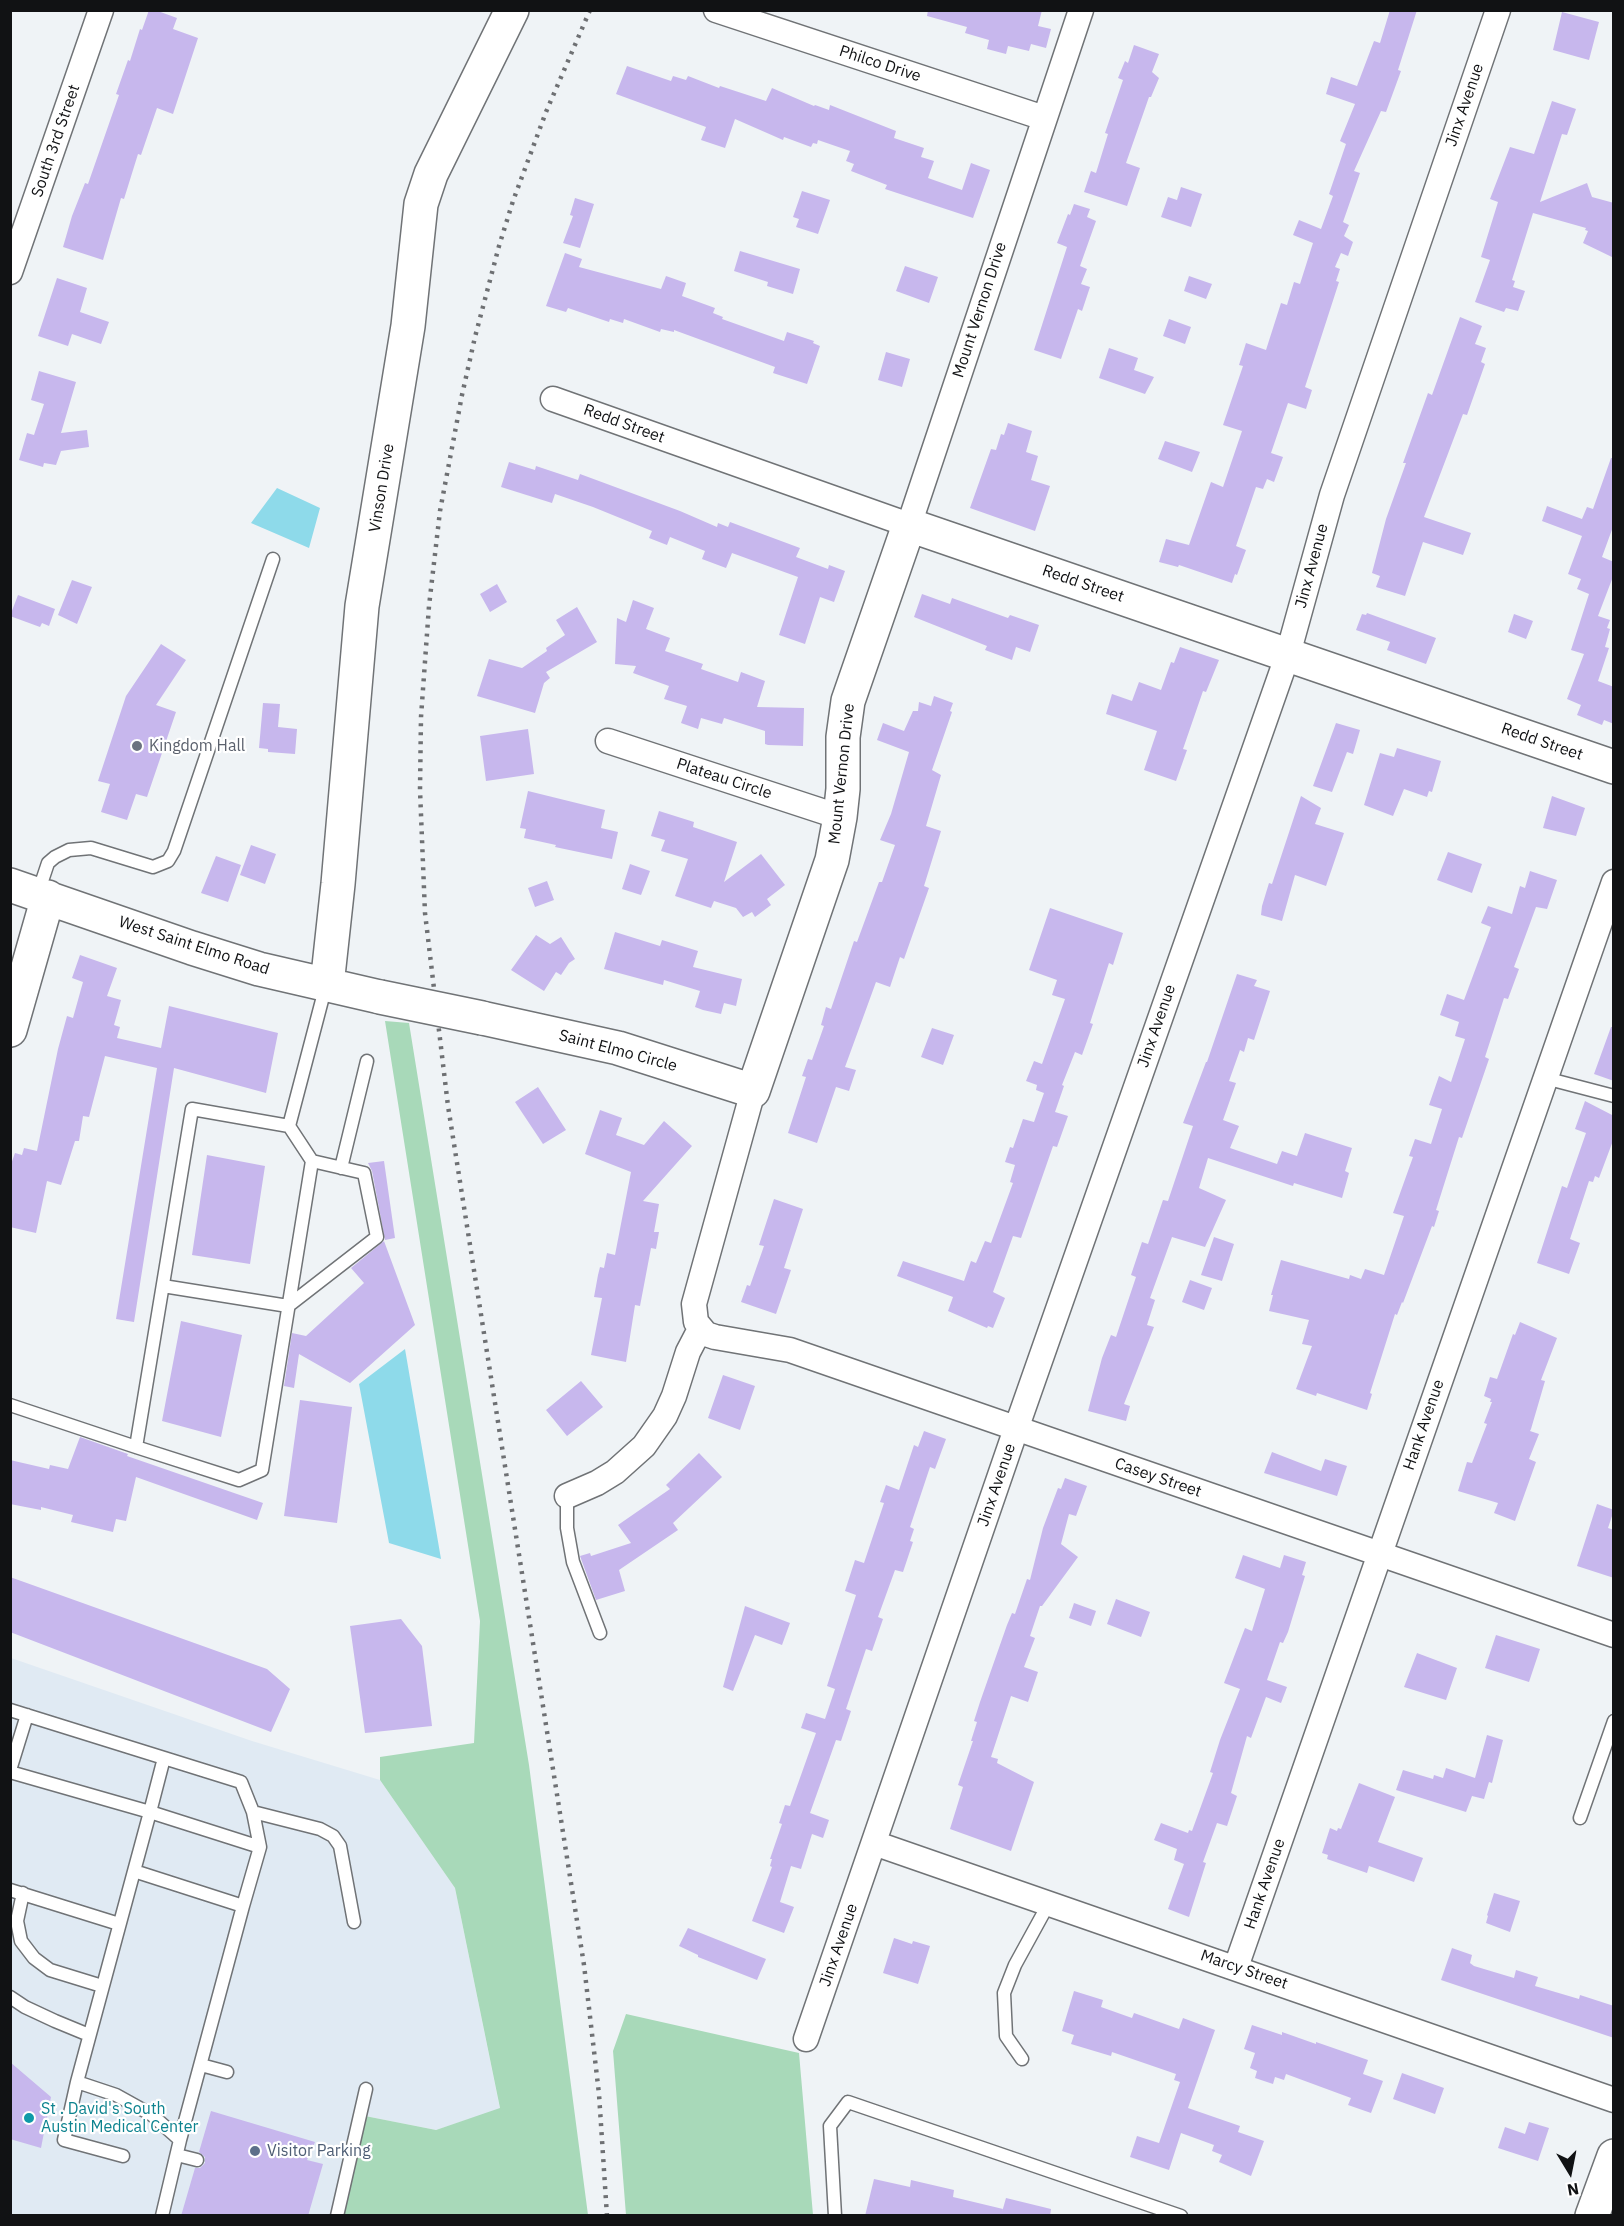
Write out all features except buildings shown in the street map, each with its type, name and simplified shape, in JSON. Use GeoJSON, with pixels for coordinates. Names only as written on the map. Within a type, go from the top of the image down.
{"type":"FeatureCollection","features":[{"type":"Feature","properties":{"kind":"street","name":"South 3rd Street"},"geometry":{"type":"LineString","coordinates":[[10,272],[101,10]]}},
{"type":"Feature","properties":{"kind":"street","name":"Vinson Drive"},"geometry":{"type":"LineString","coordinates":[[327,985],[362,606],[408,326],[421,204],[431,174],[512,10]]}},
{"type":"Feature","properties":{"kind":"street","name":"Philco Drive"},"geometry":{"type":"LineString","coordinates":[[716,10],[1044,118]]}},
{"type":"Feature","properties":{"kind":"street","name":"Mount Vernon Drive"},"geometry":{"type":"LineString","coordinates":[[700,1329],[694,1314],[694,1304],[753,1091],[826,880],[840,818],[843,789],[843,737],[848,701],[1081,10]]}},
{"type":"Feature","properties":{"kind":"street","name":"Jinx Avenue"},"geometry":{"type":"LineString","coordinates":[[806,2039],[1016,1429],[1288,654],[1332,495],[1498,10]]}},
{"type":"Feature","properties":{"kind":"street","name":"Redd Street"},"geometry":{"type":"LineString","coordinates":[[553,399],[909,525],[1614,767]]}},
{"type":"Feature","properties":{"kind":"street","name":"Plateau Circle"},"geometry":{"type":"LineString","coordinates":[[608,741],[840,818]]}},
{"type":"Feature","properties":{"kind":"street","name":"Hank Avenue"},"geometry":{"type":"LineString","coordinates":[[1236,1968],[1614,882]]}},
{"type":"Feature","properties":{"kind":"street","name":"West Saint Elmo Road"},"geometry":{"type":"LineString","coordinates":[[32,892],[237,962],[380,997]]}},
{"type":"Feature","properties":{"kind":"street"},"geometry":{"type":"LineString","coordinates":[[10,1030],[32,892]]}},
{"type":"Feature","properties":{"kind":"street","name":"Saint Elmo Circle"},"geometry":{"type":"LineString","coordinates":[[380,997],[618,1048],[753,1091]]}},
{"type":"Feature","properties":{"kind":"street"},"geometry":{"type":"LineString","coordinates":[[567,1496],[615,1472],[649,1440],[665,1416],[688,1352],[700,1329]]}},
{"type":"Feature","properties":{"kind":"street","name":"Casey Street"},"geometry":{"type":"LineString","coordinates":[[700,1329],[715,1338],[790,1350],[1614,1635]]}},
{"type":"Feature","properties":{"kind":"street","name":"Marcy Street"},"geometry":{"type":"LineString","coordinates":[[874,1843],[1614,2100]]}},
{"type":"Feature","properties":{"kind":"street"},"geometry":{"type":"LineString","coordinates":[[1592,2216],[1614,2156]]}},
{"type":"Feature","properties":{"kind":"lane"},"geometry":{"type":"LineString","coordinates":[[32,892],[48,863],[69,850],[91,848],[153,867],[168,861],[174,852],[273,559]]}},
{"type":"Feature","properties":{"kind":"lane"},"geometry":{"type":"LineString","coordinates":[[289,1126],[327,985]]}},
{"type":"Feature","properties":{"kind":"lane"},"geometry":{"type":"LineString","coordinates":[[341,1168],[367,1061]]}},
{"type":"Feature","properties":{"kind":"lane"},"geometry":{"type":"LineString","coordinates":[[1545,1078],[1614,1096]]}},
{"type":"Feature","properties":{"kind":"lane"},"geometry":{"type":"LineString","coordinates":[[10,1405],[136,1447],[239,1480],[262,1470],[312,1161],[289,1126],[192,1108],[136,1447]]}},
{"type":"Feature","properties":{"kind":"lane"},"geometry":{"type":"LineString","coordinates":[[163,1286],[288,1306],[376,1237],[364,1173],[312,1161]]}},
{"type":"Feature","properties":{"kind":"lane"},"geometry":{"type":"LineString","coordinates":[[567,1496],[567,1528],[573,1562],[600,1634]]}},
{"type":"Feature","properties":{"kind":"lane"},"geometry":{"type":"LineString","coordinates":[[10,1710],[241,1782],[253,1812],[260,1847],[180,2140],[162,2216]]}},
{"type":"Feature","properties":{"kind":"lane"},"geometry":{"type":"LineString","coordinates":[[27,1715],[10,1771],[260,1847]]}},
{"type":"Feature","properties":{"kind":"lane"},"geometry":{"type":"LineString","coordinates":[[1580,1818],[1614,1721]]}},
{"type":"Feature","properties":{"kind":"lane"},"geometry":{"type":"LineString","coordinates":[[123,2156],[64,2140],[89,2035],[164,1758]]}},
{"type":"Feature","properties":{"kind":"lane"},"geometry":{"type":"LineString","coordinates":[[253,1812],[320,1829],[333,1836],[340,1845],[354,1922]]}},
{"type":"Feature","properties":{"kind":"lane"},"geometry":{"type":"LineString","coordinates":[[134,1871],[243,1906]]}},
{"type":"Feature","properties":{"kind":"lane"},"geometry":{"type":"LineString","coordinates":[[102,1986],[50,1970],[34,1958],[21,1941],[16,1921],[17,1891],[119,1924]]}},
{"type":"Feature","properties":{"kind":"lane"},"geometry":{"type":"LineString","coordinates":[[1022,2059],[1006,2036],[1004,1993],[1015,1965],[1049,1903]]}},
{"type":"Feature","properties":{"kind":"lane"},"geometry":{"type":"LineString","coordinates":[[14,2002],[89,2035]]}},
{"type":"Feature","properties":{"kind":"lane"},"geometry":{"type":"LineString","coordinates":[[201,2065],[227,2072]]}},
{"type":"Feature","properties":{"kind":"lane"},"geometry":{"type":"LineString","coordinates":[[77,2082],[116,2095],[153,2115],[180,2140]]}},
{"type":"Feature","properties":{"kind":"lane"},"geometry":{"type":"LineString","coordinates":[[337,2216],[366,2089]]}},
{"type":"Feature","properties":{"kind":"lane"},"geometry":{"type":"LineString","coordinates":[[835,2216],[830,2126],[848,2102],[1181,2216]]}},
{"type":"Feature","properties":{"kind":"lane"},"geometry":{"type":"LineString","coordinates":[[177,2155],[197,2160]]}},
{"type":"Feature","properties":{"kind":"shaded area"},"geometry":{"type":"Polygon","coordinates":[[[11,1658],[252,1741],[380,1780],[455,1888],[500,2109],[436,2130],[365,2116],[339,2215],[11,2216],[11,1658]]]}},
{"type":"Feature","properties":{"kind":"green space"},"geometry":{"type":"Polygon","coordinates":[[[385,1021],[409,1023],[529,1765],[588,2215],[339,2216],[365,2116],[436,2130],[500,2108],[455,1888],[380,1780],[380,1757],[474,1743],[480,1621],[385,1021]]]}},
{"type":"Feature","properties":{"kind":"green space"},"geometry":{"type":"Polygon","coordinates":[[[626,2014],[799,2053],[813,2215],[626,2215],[613,2051],[626,2014]]]}},
{"type":"Feature","properties":{"kind":"water"},"geometry":{"type":"Polygon","coordinates":[[[277,488],[320,508],[309,548],[251,523],[277,488]]]}},
{"type":"Feature","properties":{"kind":"water"},"geometry":{"type":"Polygon","coordinates":[[[405,1349],[441,1559],[389,1543],[359,1384],[405,1349]]]}},
{"type":"Feature","properties":{"kind":"railway"},"geometry":{"type":"LineString","coordinates":[[590,10],[546,112],[513,201],[475,337],[462,395],[440,511],[429,606],[421,717],[420,790],[425,913],[448,1106],[584,1965],[599,2094],[607,2216]]}},
{"type":"Feature","properties":{"kind":"place","name":"Kingdom Hall"},"geometry":{"type":"Point","coordinates":[137,746]}},
{"type":"Feature","properties":{"kind":"place","name":"St . David's South Austin Medical Center"},"geometry":{"type":"Point","coordinates":[29,2118]}},
{"type":"Feature","properties":{"kind":"place","name":"Visitor Parking"},"geometry":{"type":"Point","coordinates":[255,2151]}}]}
